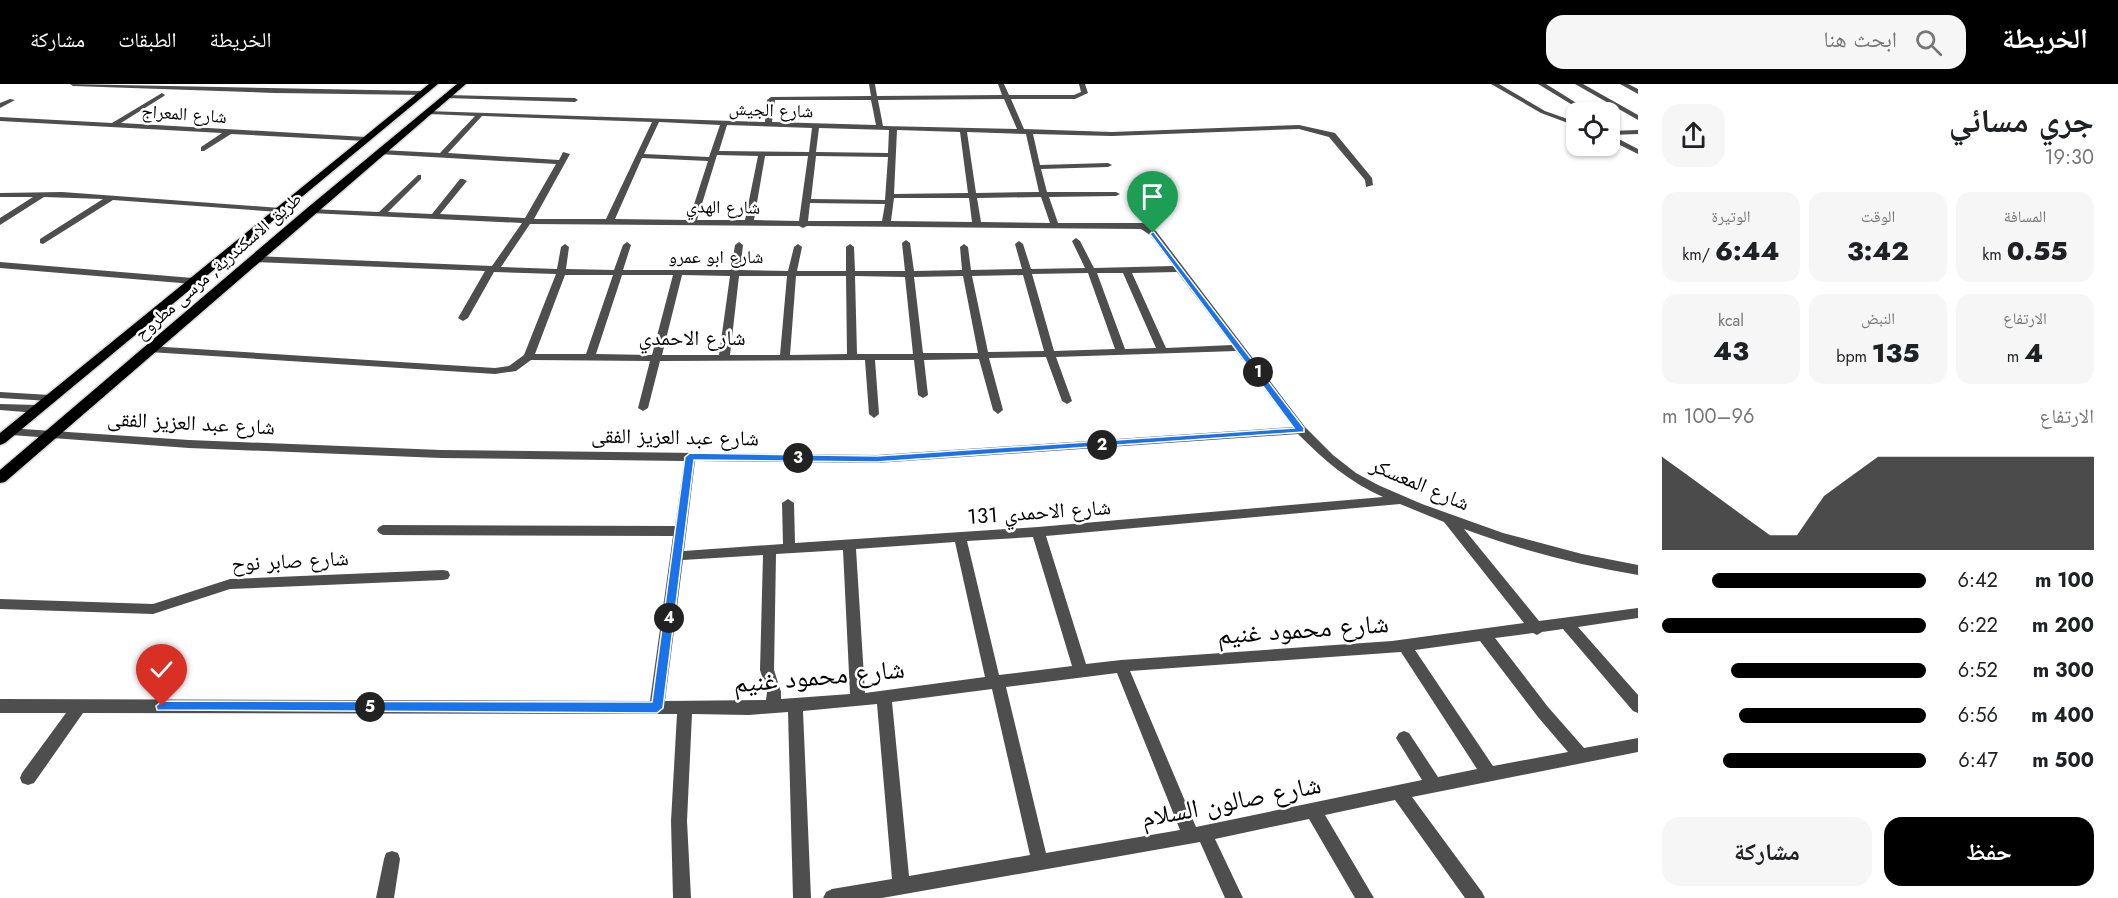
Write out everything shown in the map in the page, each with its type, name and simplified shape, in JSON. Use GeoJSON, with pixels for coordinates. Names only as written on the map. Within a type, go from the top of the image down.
{"type":"FeatureCollection","features":[{"type":"Feature","properties":{"kind":"main road","name":"طريق الاسكندرية, مرسى مطروح"},"geometry":{"type":"LineString","coordinates":[[0,440],[434,84]]}},
{"type":"Feature","properties":{"kind":"main road","name":"طريق الاسكندرية, مرسى مطروح"},"geometry":{"type":"LineString","coordinates":[[0,478],[148,349],[462,84]]}},
{"type":"Feature","properties":{"kind":"street"},"geometry":{"type":"LineString","coordinates":[[73,84],[333,93],[423,93]]}},
{"type":"Feature","properties":{"kind":"street"},"geometry":{"type":"LineString","coordinates":[[275,91],[285,84]]}},
{"type":"Feature","properties":{"kind":"street"},"geometry":{"type":"LineString","coordinates":[[333,93],[341,84]]}},
{"type":"Feature","properties":{"kind":"street"},"geometry":{"type":"LineString","coordinates":[[872,84],[880,128]]}},
{"type":"Feature","properties":{"kind":"street"},"geometry":{"type":"LineString","coordinates":[[1001,84],[1025,132],[1055,225]]}},
{"type":"Feature","properties":{"kind":"street"},"geometry":{"type":"LineString","coordinates":[[768,124],[770,100],[773,98],[1075,98],[1085,93],[1082,84]]}},
{"type":"Feature","properties":{"kind":"street"},"geometry":{"type":"LineString","coordinates":[[1494,84],[1543,112],[1566,120]]}},
{"type":"Feature","properties":{"kind":"street"},"geometry":{"type":"LineString","coordinates":[[1541,84],[1571,102]]}},
{"type":"Feature","properties":{"kind":"street"},"geometry":{"type":"LineString","coordinates":[[1578,84],[1638,118]]}},
{"type":"Feature","properties":{"kind":"street"},"geometry":{"type":"LineString","coordinates":[[1623,84],[1638,92]]}},
{"type":"Feature","properties":{"kind":"street"},"geometry":{"type":"LineString","coordinates":[[114,124],[162,95]]}},
{"type":"Feature","properties":{"kind":"street"},"geometry":{"type":"LineString","coordinates":[[447,97],[574,100]]}},
{"type":"Feature","properties":{"kind":"street"},"geometry":{"type":"LineString","coordinates":[[0,106],[12,100]]}},
{"type":"Feature","properties":{"kind":"street","name":"شارع الجيش"},"geometry":{"type":"LineString","coordinates":[[429,112],[893,129],[1112,134],[1311,128],[1332,135],[1370,180],[1369,185]]}},
{"type":"Feature","properties":{"kind":"street"},"geometry":{"type":"LineString","coordinates":[[441,156],[480,114]]}},
{"type":"Feature","properties":{"kind":"street","name":"شارع المعراج"},"geometry":{"type":"LineString","coordinates":[[0,119],[366,139]]}},
{"type":"Feature","properties":{"kind":"street"},"geometry":{"type":"LineString","coordinates":[[609,222],[656,120]]}},
{"type":"Feature","properties":{"kind":"street"},"geometry":{"type":"LineString","coordinates":[[692,223],[724,123]]}},
{"type":"Feature","properties":{"kind":"street"},"geometry":{"type":"LineString","coordinates":[[803,225],[816,126]]}},
{"type":"Feature","properties":{"kind":"street"},"geometry":{"type":"LineString","coordinates":[[886,224],[890,199],[893,129]]}},
{"type":"Feature","properties":{"kind":"street"},"geometry":{"type":"LineString","coordinates":[[963,130],[977,225]]}},
{"type":"Feature","properties":{"kind":"street"},"geometry":{"type":"LineString","coordinates":[[204,149],[230,132]]}},
{"type":"Feature","properties":{"kind":"street"},"geometry":{"type":"LineString","coordinates":[[1621,133],[1638,132]]}},
{"type":"Feature","properties":{"kind":"street"},"geometry":{"type":"LineString","coordinates":[[1620,141],[1638,152]]}},
{"type":"Feature","properties":{"kind":"street"},"geometry":{"type":"LineString","coordinates":[[381,152],[441,156],[564,158],[528,221],[493,269],[463,318]]}},
{"type":"Feature","properties":{"kind":"street"},"geometry":{"type":"LineString","coordinates":[[640,156],[762,153],[892,155]]}},
{"type":"Feature","properties":{"kind":"street"},"geometry":{"type":"LineString","coordinates":[[750,224],[762,153]]}},
{"type":"Feature","properties":{"kind":"street"},"geometry":{"type":"LineString","coordinates":[[1036,167],[1108,165]]}},
{"type":"Feature","properties":{"kind":"street"},"geometry":{"type":"LineString","coordinates":[[380,215],[418,177]]}},
{"type":"Feature","properties":{"kind":"street"},"geometry":{"type":"LineString","coordinates":[[434,217],[464,181]]}},
{"type":"Feature","properties":{"kind":"street"},"geometry":{"type":"LineString","coordinates":[[0,222],[44,194]]}},
{"type":"Feature","properties":{"kind":"street"},"geometry":{"type":"LineString","coordinates":[[806,201],[972,195],[1116,194]]}},
{"type":"Feature","properties":{"kind":"street"},"geometry":{"type":"LineString","coordinates":[[0,195],[112,197],[280,210]]}},
{"type":"Feature","properties":{"kind":"street"},"geometry":{"type":"LineString","coordinates":[[43,241],[112,197]]}},
{"type":"Feature","properties":{"kind":"street","name":"شارع الهدي"},"geometry":{"type":"LineString","coordinates":[[310,211],[528,221],[1136,226]]}},
{"type":"Feature","properties":{"kind":"street","name":"شارع المعسكر"},"geometry":{"type":"LineString","coordinates":[[1136,226],[1149,229],[1301,430],[1326,455],[1360,481],[1449,519],[1561,555],[1638,570]]}},
{"type":"Feature","properties":{"kind":"street"},"geometry":{"type":"LineString","coordinates":[[1076,241],[1092,272],[1121,352]]}},
{"type":"Feature","properties":{"kind":"street"},"geometry":{"type":"LineString","coordinates":[[906,243],[922,395]]}},
{"type":"Feature","properties":{"kind":"street"},"geometry":{"type":"LineString","coordinates":[[1019,244],[1050,354],[1067,401]]}},
{"type":"Feature","properties":{"kind":"street"},"geometry":{"type":"LineString","coordinates":[[590,357],[627,245]]}},
{"type":"Feature","properties":{"kind":"street"},"geometry":{"type":"LineString","coordinates":[[724,358],[739,245]]}},
{"type":"Feature","properties":{"kind":"street"},"geometry":{"type":"LineString","coordinates":[[785,358],[792,273],[798,247]]}},
{"type":"Feature","properties":{"kind":"street"},"geometry":{"type":"LineString","coordinates":[[850,247],[852,357]]}},
{"type":"Feature","properties":{"kind":"street"},"geometry":{"type":"LineString","coordinates":[[964,247],[966,273],[982,356],[998,410]]}},
{"type":"Feature","properties":{"kind":"street"},"geometry":{"type":"LineString","coordinates":[[529,357],[561,272],[566,248]]}},
{"type":"Feature","properties":{"kind":"street","name":"شارع ابو عمرو"},"geometry":{"type":"LineString","coordinates":[[254,259],[619,273],[909,274],[1179,269]]}},
{"type":"Feature","properties":{"kind":"street"},"geometry":{"type":"LineString","coordinates":[[0,265],[193,281]]}},
{"type":"Feature","properties":{"kind":"street"},"geometry":{"type":"LineString","coordinates":[[1127,271],[1162,351]]}},
{"type":"Feature","properties":{"kind":"street"},"geometry":{"type":"LineString","coordinates":[[643,408],[678,273]]}},
{"type":"Feature","properties":{"kind":"street","name":"شارع الاحمدي"},"geometry":{"type":"LineString","coordinates":[[148,349],[495,371],[512,369],[529,357],[917,357],[1239,348]]}},
{"type":"Feature","properties":{"kind":"street"},"geometry":{"type":"LineString","coordinates":[[870,357],[873,414]]}},
{"type":"Feature","properties":{"kind":"street"},"geometry":{"type":"LineString","coordinates":[[0,395],[50,398]]}},
{"type":"Feature","properties":{"kind":"street"},"geometry":{"type":"LineString","coordinates":[[0,407],[37,409]]}},
{"type":"Feature","properties":{"kind":"street","name":"شارع عبد العزيز الفقى"},"geometry":{"type":"LineString","coordinates":[[10,431],[189,444],[441,454],[877,459],[1301,430]]}},
{"type":"Feature","properties":{"kind":"street"},"geometry":{"type":"LineString","coordinates":[[657,708],[690,457]]}},
{"type":"Feature","properties":{"kind":"street","name":"شارع الاحمدي 131"},"geometry":{"type":"LineString","coordinates":[[677,556],[1038,532],[1403,500]]}},
{"type":"Feature","properties":{"kind":"street"},"geometry":{"type":"LineString","coordinates":[[788,503],[789,549]]}},
{"type":"Feature","properties":{"kind":"street"},"geometry":{"type":"LineString","coordinates":[[1449,519],[1537,628]]}},
{"type":"Feature","properties":{"kind":"street"},"geometry":{"type":"LineString","coordinates":[[383,530],[680,531]]}},
{"type":"Feature","properties":{"kind":"street"},"geometry":{"type":"LineString","coordinates":[[1038,532],[1081,671]]}},
{"type":"Feature","properties":{"kind":"street"},"geometry":{"type":"LineString","coordinates":[[960,538],[1041,862]]}},
{"type":"Feature","properties":{"kind":"street"},"geometry":{"type":"LineString","coordinates":[[849,545],[858,700]]}},
{"type":"Feature","properties":{"kind":"street"},"geometry":{"type":"LineString","coordinates":[[770,550],[767,669],[774,692],[773,706]]}},
{"type":"Feature","properties":{"kind":"street","name":"شارع صابر نوح"},"geometry":{"type":"LineString","coordinates":[[0,604],[147,609],[175,603],[230,584],[443,575]]}},
{"type":"Feature","properties":{"kind":"street","name":"شارع محمود غنيم"},"geometry":{"type":"LineString","coordinates":[[0,706],[685,708],[773,706],[858,700],[1121,666],[1404,645],[1638,613]]}},
{"type":"Feature","properties":{"kind":"street"},"geometry":{"type":"LineString","coordinates":[[1568,624],[1638,706]]}},
{"type":"Feature","properties":{"kind":"street"},"geometry":{"type":"LineString","coordinates":[[1484,635],[1542,712],[1582,757]]}},
{"type":"Feature","properties":{"kind":"street"},"geometry":{"type":"LineString","coordinates":[[1404,645],[1489,774]]}},
{"type":"Feature","properties":{"kind":"street"},"geometry":{"type":"LineString","coordinates":[[1121,666],[1198,834],[1234,898]]}},
{"type":"Feature","properties":{"kind":"street"},"geometry":{"type":"LineString","coordinates":[[884,697],[901,886]]}},
{"type":"Feature","properties":{"kind":"street"},"geometry":{"type":"LineString","coordinates":[[795,704],[802,898]]}},
{"type":"Feature","properties":{"kind":"street"},"geometry":{"type":"LineString","coordinates":[[28,778],[79,706]]}},
{"type":"Feature","properties":{"kind":"street"},"geometry":{"type":"LineString","coordinates":[[682,898],[679,821],[685,708]]}},
{"type":"Feature","properties":{"kind":"street"},"geometry":{"type":"LineString","coordinates":[[1404,738],[1434,785]]}},
{"type":"Feature","properties":{"kind":"street","name":"شارع صالون السلام"},"geometry":{"type":"LineString","coordinates":[[832,898],[1198,834],[1638,745]]}},
{"type":"Feature","properties":{"kind":"street"},"geometry":{"type":"LineString","coordinates":[[1399,792],[1476,898]]}},
{"type":"Feature","properties":{"kind":"street"},"geometry":{"type":"LineString","coordinates":[[1313,810],[1365,898]]}},
{"type":"Feature","properties":{"kind":"street"},"geometry":{"type":"LineString","coordinates":[[385,898],[392,858]]}},
{"type":"Feature","properties":{"kind":"route"},"geometry":{"type":"LineString","coordinates":[[162,706],[657,708],[690,457],[877,459],[1301,430],[1153,233]]}}]}
